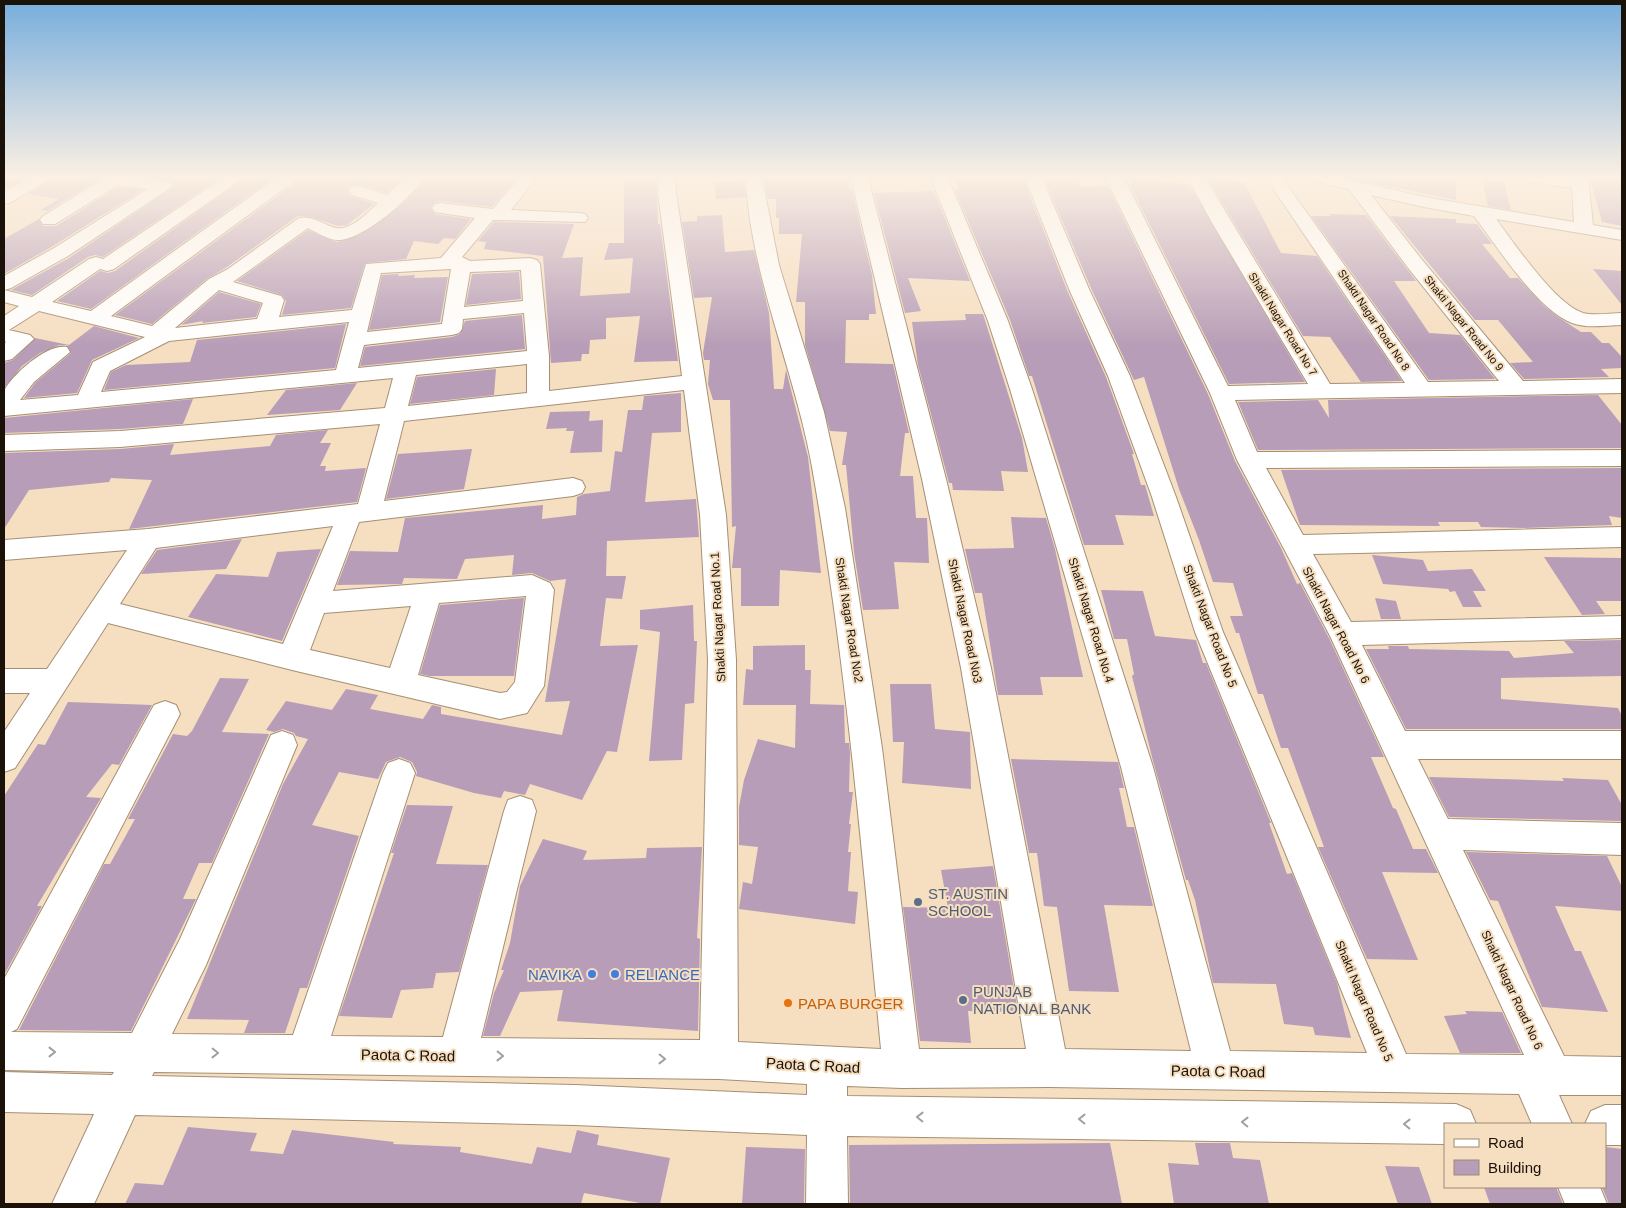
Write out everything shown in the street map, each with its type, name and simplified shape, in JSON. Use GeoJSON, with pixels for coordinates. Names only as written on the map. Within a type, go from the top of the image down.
{"type":"FeatureCollection","features":[{"type":"Feature","properties":{"kind":"street"},"geometry":{"type":"LineString","coordinates":[[4,284],[88,234]]}},
{"type":"Feature","properties":{"kind":"street"},"geometry":{"type":"LineString","coordinates":[[4,325],[147,234]]}},
{"type":"Feature","properties":{"kind":"street"},"geometry":{"type":"LineString","coordinates":[[96,317],[209,234]]}},
{"type":"Feature","properties":{"kind":"street"},"geometry":{"type":"LineString","coordinates":[[86,401],[101,367],[160,334],[216,283],[235,273],[288,234]]}},
{"type":"Feature","properties":{"kind":"street"},"geometry":{"type":"LineString","coordinates":[[346,234],[341,239],[368,255],[454,266],[530,264],[538,356],[538,399]]}},
{"type":"Feature","properties":{"kind":"street"},"geometry":{"type":"LineString","coordinates":[[452,365],[454,266],[478,234]]}},
{"type":"Feature","properties":{"kind":"street","name":"Shakti Nagar Road No.1"},"geometry":{"type":"LineString","coordinates":[[672,234],[713,515],[722,660],[719,1060]]}},
{"type":"Feature","properties":{"kind":"street","name":"Shakti Nagar Road No2"},"geometry":{"type":"LineString","coordinates":[[764,234],[776,292],[816,427],[836,539],[859,685],[902,1069]]}},
{"type":"Feature","properties":{"kind":"street","name":"Shakti Nagar Road No3"},"geometry":{"type":"LineString","coordinates":[[874,234],[934,478],[974,658],[1049,1068]]}},
{"type":"Feature","properties":{"kind":"street","name":"Shakti Nagar Road No.4"},"geometry":{"type":"LineString","coordinates":[[963,234],[998,321],[1021,389],[1137,767],[1216,1072]]}},
{"type":"Feature","properties":{"kind":"street","name":"Shakti Nagar Road No 5"},"geometry":{"type":"LineString","coordinates":[[1057,234],[1079,289],[1119,376],[1164,498],[1209,632],[1394,1072]]}},
{"type":"Feature","properties":{"kind":"street","name":"Shakti Nagar Road No 6"},"geometry":{"type":"LineString","coordinates":[[1143,234],[1221,393],[1249,460],[1343,634],[1439,834],[1542,1075],[1552,1123]]}},
{"type":"Feature","properties":{"kind":"street","name":"Shakti Nagar Road No 7"},"geometry":{"type":"LineString","coordinates":[[1228,234],[1324,392]]}},
{"type":"Feature","properties":{"kind":"street","name":"Shakti Nagar Road No 8"},"geometry":{"type":"LineString","coordinates":[[1313,234],[1421,389]]}},
{"type":"Feature","properties":{"kind":"street","name":"Shakti Nagar Road No 9"},"geometry":{"type":"LineString","coordinates":[[1392,234],[1517,388]]}},
{"type":"Feature","properties":{"kind":"street"},"geometry":{"type":"LineString","coordinates":[[1499,234],[1543,290],[1568,314],[1579,319],[1622,319]]}},
{"type":"Feature","properties":{"kind":"street"},"geometry":{"type":"LineString","coordinates":[[1614,234],[1622,250]]}},
{"type":"Feature","properties":{"kind":"street"},"geometry":{"type":"LineString","coordinates":[[345,376],[360,315],[368,255]]}},
{"type":"Feature","properties":{"kind":"street"},"geometry":{"type":"LineString","coordinates":[[216,283],[274,300],[266,324]]}},
{"type":"Feature","properties":{"kind":"street"},"geometry":{"type":"LineString","coordinates":[[4,296],[160,334],[360,315]]}},
{"type":"Feature","properties":{"kind":"street"},"geometry":{"type":"LineString","coordinates":[[354,340],[534,306]]}},
{"type":"Feature","properties":{"kind":"street"},"geometry":{"type":"LineString","coordinates":[[4,335],[23,339],[4,354]]}},
{"type":"Feature","properties":{"kind":"street"},"geometry":{"type":"LineString","coordinates":[[4,407],[26,376],[59,352]]}},
{"type":"Feature","properties":{"kind":"street"},"geometry":{"type":"LineString","coordinates":[[4,443],[66,443],[259,406],[345,376],[538,356]]}},
{"type":"Feature","properties":{"kind":"street"},"geometry":{"type":"LineString","coordinates":[[292,658],[314,604],[359,512],[396,416],[406,370]]}},
{"type":"Feature","properties":{"kind":"street"},"geometry":{"type":"LineString","coordinates":[[4,407],[86,401],[259,406],[396,416],[694,382]]}},
{"type":"Feature","properties":{"kind":"street"},"geometry":{"type":"LineString","coordinates":[[1221,393],[1622,386]]}},
{"type":"Feature","properties":{"kind":"street"},"geometry":{"type":"LineString","coordinates":[[1249,460],[1622,458]]}},
{"type":"Feature","properties":{"kind":"street"},"geometry":{"type":"LineString","coordinates":[[4,550],[148,539],[573,487]]}},
{"type":"Feature","properties":{"kind":"street"},"geometry":{"type":"LineString","coordinates":[[1294,545],[1622,537]]}},
{"type":"Feature","properties":{"kind":"street"},"geometry":{"type":"LineString","coordinates":[[4,758],[148,539]]}},
{"type":"Feature","properties":{"kind":"street"},"geometry":{"type":"LineString","coordinates":[[102,610],[292,658],[500,706],[516,704],[529,686],[540,590],[537,588],[529,586],[430,593],[314,604]]}},
{"type":"Feature","properties":{"kind":"street"},"geometry":{"type":"LineString","coordinates":[[400,684],[430,593]]}},
{"type":"Feature","properties":{"kind":"street"},"geometry":{"type":"LineString","coordinates":[[1343,634],[1622,627]]}},
{"type":"Feature","properties":{"kind":"street"},"geometry":{"type":"LineString","coordinates":[[4,680],[56,681]]}},
{"type":"Feature","properties":{"kind":"street"},"geometry":{"type":"LineString","coordinates":[[4,1016],[165,714]]}},
{"type":"Feature","properties":{"kind":"street"},"geometry":{"type":"LineString","coordinates":[[73,1204],[142,1052],[193,952],[282,744]]}},
{"type":"Feature","properties":{"kind":"street"},"geometry":{"type":"LineString","coordinates":[[1397,745],[1622,746]]}},
{"type":"Feature","properties":{"kind":"street"},"geometry":{"type":"LineString","coordinates":[[306,1054],[399,774]]}},
{"type":"Feature","properties":{"kind":"street"},"geometry":{"type":"LineString","coordinates":[[458,1055],[520,811]]}},
{"type":"Feature","properties":{"kind":"street"},"geometry":{"type":"LineString","coordinates":[[1439,834],[1622,839]]}},
{"type":"Feature","properties":{"kind":"street","name":"Paota C Road"},"geometry":{"type":"LineString","coordinates":[[4,1051],[458,1055],[719,1060],[902,1069],[1049,1068],[1216,1072],[1394,1072],[1622,1076]]}},
{"type":"Feature","properties":{"kind":"street"},"geometry":{"type":"LineString","coordinates":[[827,1066],[827,1204]]}},
{"type":"Feature","properties":{"kind":"street"},"geometry":{"type":"LineString","coordinates":[[4,1092],[575,1105],[828,1116],[1444,1124]]}},
{"type":"Feature","properties":{"kind":"street"},"geometry":{"type":"LineString","coordinates":[[1606,1125],[1622,1125]]}},
{"type":"Feature","properties":{"kind":"street"},"geometry":{"type":"LineString","coordinates":[[1579,1188],[1586,1204]]}},
{"type":"Feature","properties":{"kind":"building"},"geometry":{"type":"Polygon","coordinates":[[[12,234],[72,234],[4,274],[4,239],[12,234]]]}},
{"type":"Feature","properties":{"kind":"building"},"geometry":{"type":"Polygon","coordinates":[[[104,234],[137,234],[103,257],[95,255],[88,257],[32,295],[11,290],[69,258],[104,234]]]}},
{"type":"Feature","properties":{"kind":"building"},"geometry":{"type":"Polygon","coordinates":[[[166,234],[195,234],[91,309],[57,301],[100,271],[108,273],[115,271],[166,234]]]}},
{"type":"Feature","properties":{"kind":"building"},"geometry":{"type":"Polygon","coordinates":[[[225,234],[272,234],[227,267],[208,278],[152,324],[115,315],[225,234]]]}},
{"type":"Feature","properties":{"kind":"building"},"geometry":{"type":"Polygon","coordinates":[[[302,234],[319,234],[337,242],[360,235],[459,234],[455,239],[444,238],[438,244],[414,241],[406,259],[365,263],[351,308],[282,315],[286,301],[282,295],[237,281],[302,234]]]}},
{"type":"Feature","properties":{"kind":"building"},"geometry":{"type":"Polygon","coordinates":[[[484,234],[570,234],[562,258],[583,257],[580,296],[630,293],[633,258],[604,260],[609,243],[624,243],[624,234],[661,234],[678,361],[634,362],[640,316],[606,318],[606,339],[590,340],[589,354],[582,354],[581,361],[551,363],[543,256],[484,249],[486,242],[478,241],[484,234]]]}},
{"type":"Feature","properties":{"kind":"building"},"geometry":{"type":"Polygon","coordinates":[[[684,234],[724,234],[725,252],[754,250],[769,313],[774,389],[783,389],[786,370],[808,457],[821,573],[780,570],[779,606],[741,606],[741,568],[732,568],[736,526],[732,527],[730,400],[713,400],[708,384],[710,360],[704,360],[703,353],[712,297],[694,298],[684,234]]]}},
{"type":"Feature","properties":{"kind":"building"},"geometry":{"type":"Polygon","coordinates":[[[802,234],[862,234],[872,275],[876,314],[869,314],[869,320],[846,320],[845,363],[893,364],[909,433],[905,433],[900,476],[913,476],[916,518],[927,518],[929,563],[894,562],[899,609],[863,610],[854,552],[846,465],[842,465],[847,432],[830,431],[805,345],[805,302],[796,302],[802,234]]]}},
{"type":"Feature","properties":{"kind":"building"},"geometry":{"type":"Polygon","coordinates":[[[885,234],[951,234],[970,281],[908,278],[921,311],[905,313],[885,234]]]}},
{"type":"Feature","properties":{"kind":"building"},"geometry":{"type":"Polygon","coordinates":[[[974,234],[1045,234],[1067,290],[1106,377],[1134,454],[1132,454],[1141,485],[1145,485],[1154,516],[1115,515],[1124,545],[1084,545],[1032,376],[1029,376],[1010,320],[974,234]]]}},
{"type":"Feature","properties":{"kind":"building"},"geometry":{"type":"Polygon","coordinates":[[[1068,234],[1131,234],[1208,394],[1235,461],[1281,548],[1297,584],[1300,583],[1330,640],[1384,757],[1371,757],[1393,808],[1396,809],[1413,849],[1426,849],[1438,873],[1382,872],[1418,960],[1367,959],[1318,847],[1324,847],[1288,748],[1281,748],[1263,694],[1258,694],[1239,633],[1236,633],[1230,616],[1243,616],[1233,583],[1213,582],[1179,489],[1144,377],[1134,380],[1068,234]]]}},
{"type":"Feature","properties":{"kind":"building"},"geometry":{"type":"Polygon","coordinates":[[[1155,234],[1219,234],[1305,382],[1229,384],[1155,234]]]}},
{"type":"Feature","properties":{"kind":"building"},"geometry":{"type":"Polygon","coordinates":[[[1241,234],[1271,234],[1281,253],[1317,256],[1402,381],[1361,382],[1330,337],[1303,336],[1241,234]]]}},
{"type":"Feature","properties":{"kind":"building"},"geometry":{"type":"Polygon","coordinates":[[[1324,234],[1381,234],[1416,281],[1394,281],[1429,333],[1460,335],[1495,379],[1429,380],[1324,234]]]}},
{"type":"Feature","properties":{"kind":"building"},"geometry":{"type":"Polygon","coordinates":[[[1405,234],[1485,234],[1492,244],[1482,244],[1510,278],[1518,278],[1544,306],[1558,317],[1581,332],[1591,332],[1602,343],[1609,343],[1622,357],[1622,368],[1601,369],[1609,377],[1524,379],[1510,363],[1533,362],[1498,320],[1475,320],[1405,234]]]}},
{"type":"Feature","properties":{"kind":"building"},"geometry":{"type":"Polygon","coordinates":[[[1593,269],[1622,271],[1622,305],[1593,269]]]}},
{"type":"Feature","properties":{"kind":"building"},"geometry":{"type":"Polygon","coordinates":[[[519,272],[521,299],[466,305],[472,274],[519,272]]]}},
{"type":"Feature","properties":{"kind":"building"},"geometry":{"type":"Polygon","coordinates":[[[399,274],[398,276],[415,275],[414,278],[448,277],[440,322],[369,330],[382,275],[399,274]]]}},
{"type":"Feature","properties":{"kind":"building"},"geometry":{"type":"Polygon","coordinates":[[[219,292],[261,304],[256,317],[202,323],[203,321],[181,325],[219,292]]]}},
{"type":"Feature","properties":{"kind":"building"},"geometry":{"type":"Polygon","coordinates":[[[965,314],[983,314],[1022,438],[1028,472],[1001,471],[1004,491],[953,490],[952,483],[949,483],[918,365],[912,322],[966,320],[965,314]]]}},
{"type":"Feature","properties":{"kind":"building"},"geometry":{"type":"Polygon","coordinates":[[[522,315],[525,349],[360,366],[365,347],[452,337],[460,334],[465,321],[522,315]]]}},
{"type":"Feature","properties":{"kind":"building"},"geometry":{"type":"Polygon","coordinates":[[[346,324],[335,368],[104,390],[111,372],[126,365],[190,362],[197,340],[346,324]]]}},
{"type":"Feature","properties":{"kind":"building"},"geometry":{"type":"Polygon","coordinates":[[[94,326],[139,338],[92,360],[77,393],[24,398],[35,383],[71,353],[67,345],[59,345],[40,353],[22,366],[4,388],[4,363],[13,360],[35,338],[69,345],[94,326]]]}},
{"type":"Feature","properties":{"kind":"building"},"geometry":{"type":"Polygon","coordinates":[[[496,369],[494,395],[410,404],[417,377],[496,369]]]}},
{"type":"Feature","properties":{"kind":"building"},"geometry":{"type":"Polygon","coordinates":[[[357,383],[340,410],[267,415],[286,390],[357,383]]]}},
{"type":"Feature","properties":{"kind":"building"},"geometry":{"type":"Polygon","coordinates":[[[681,393],[681,432],[652,433],[645,502],[696,499],[699,537],[607,541],[606,576],[626,576],[622,599],[606,598],[600,646],[638,645],[617,752],[607,751],[582,800],[530,784],[525,795],[504,791],[501,798],[474,793],[416,776],[417,772],[412,762],[400,757],[386,762],[378,779],[339,772],[312,825],[359,836],[307,988],[300,988],[285,1033],[244,1033],[249,1020],[187,1019],[283,784],[308,739],[296,736],[294,733],[283,729],[274,732],[266,730],[286,701],[332,710],[346,689],[378,695],[370,709],[423,719],[432,705],[441,707],[441,714],[562,735],[570,701],[545,702],[566,579],[550,581],[532,573],[512,575],[514,555],[465,559],[457,579],[404,578],[402,584],[337,585],[350,551],[398,552],[405,518],[543,505],[542,519],[576,515],[577,497],[584,494],[610,491],[615,451],[622,452],[628,410],[642,410],[644,396],[681,393]]]}},
{"type":"Feature","properties":{"kind":"building"},"geometry":{"type":"Polygon","coordinates":[[[1598,395],[1622,425],[1622,448],[1258,450],[1238,402],[1318,400],[1329,418],[1328,400],[1598,395]]]}},
{"type":"Feature","properties":{"kind":"building"},"geometry":{"type":"Polygon","coordinates":[[[193,399],[183,424],[120,429],[4,433],[4,418],[193,399]]]}},
{"type":"Feature","properties":{"kind":"building"},"geometry":{"type":"Polygon","coordinates":[[[590,411],[589,421],[603,420],[602,452],[570,453],[574,431],[566,431],[567,428],[546,429],[550,412],[590,411]]]}},
{"type":"Feature","properties":{"kind":"building"},"geometry":{"type":"Polygon","coordinates":[[[328,430],[320,443],[331,443],[320,466],[326,466],[325,471],[366,468],[357,502],[129,529],[152,480],[111,478],[109,482],[29,490],[4,529],[4,453],[120,449],[174,444],[170,455],[270,446],[276,435],[328,430]]]}},
{"type":"Feature","properties":{"kind":"building"},"geometry":{"type":"Polygon","coordinates":[[[472,449],[464,489],[386,499],[398,454],[472,449]]]}},
{"type":"Feature","properties":{"kind":"building"},"geometry":{"type":"Polygon","coordinates":[[[1622,468],[1622,518],[1609,516],[1612,525],[1524,528],[1481,527],[1478,522],[1438,522],[1440,526],[1300,525],[1281,470],[1622,468]]]}},
{"type":"Feature","properties":{"kind":"building"},"geometry":{"type":"Polygon","coordinates":[[[1011,517],[1046,518],[1055,549],[1083,677],[1040,677],[1043,695],[998,695],[982,593],[975,593],[965,549],[1014,548],[1011,517]]]}},
{"type":"Feature","properties":{"kind":"building"},"geometry":{"type":"Polygon","coordinates":[[[242,539],[226,569],[141,574],[157,550],[242,539]]]}},
{"type":"Feature","properties":{"kind":"building"},"geometry":{"type":"Polygon","coordinates":[[[321,549],[282,641],[188,617],[216,574],[268,577],[277,552],[321,549]]]}},
{"type":"Feature","properties":{"kind":"building"},"geometry":{"type":"Polygon","coordinates":[[[1372,555],[1423,560],[1428,571],[1472,569],[1486,591],[1473,591],[1482,607],[1463,607],[1455,591],[1450,592],[1448,589],[1383,584],[1372,555]]]}},
{"type":"Feature","properties":{"kind":"building"},"geometry":{"type":"Polygon","coordinates":[[[1544,557],[1622,558],[1622,601],[1596,601],[1605,614],[1582,615],[1544,557]]]}},
{"type":"Feature","properties":{"kind":"building"},"geometry":{"type":"Polygon","coordinates":[[[1101,590],[1143,591],[1155,636],[1196,640],[1203,663],[1206,663],[1271,823],[1269,823],[1287,874],[1292,873],[1337,983],[1351,1038],[1315,1035],[1313,1027],[1284,1024],[1276,984],[1213,983],[1195,900],[1188,880],[1186,880],[1153,761],[1132,676],[1134,674],[1127,639],[1114,639],[1101,590]]]}},
{"type":"Feature","properties":{"kind":"building"},"geometry":{"type":"Polygon","coordinates":[[[524,598],[514,676],[430,676],[420,674],[440,605],[524,598]]]}},
{"type":"Feature","properties":{"kind":"building"},"geometry":{"type":"Polygon","coordinates":[[[1375,598],[1396,601],[1401,619],[1381,619],[1375,598]]]}},
{"type":"Feature","properties":{"kind":"building"},"geometry":{"type":"Polygon","coordinates":[[[693,605],[694,641],[697,641],[694,703],[685,704],[682,760],[649,761],[660,632],[640,629],[640,610],[693,605]]]}},
{"type":"Feature","properties":{"kind":"building"},"geometry":{"type":"Polygon","coordinates":[[[1622,640],[1622,676],[1501,678],[1501,699],[1618,708],[1622,716],[1622,729],[1406,729],[1366,649],[1389,649],[1388,646],[1408,646],[1409,649],[1509,651],[1514,658],[1574,653],[1564,641],[1622,640]]]}},
{"type":"Feature","properties":{"kind":"building"},"geometry":{"type":"Polygon","coordinates":[[[805,645],[805,670],[811,670],[810,704],[844,705],[845,743],[849,743],[850,753],[849,792],[853,792],[849,824],[851,824],[848,852],[851,852],[848,891],[858,892],[855,924],[739,909],[743,882],[752,884],[758,847],[739,845],[739,807],[744,780],[758,739],[795,748],[796,705],[743,705],[746,669],[753,670],[753,646],[805,645]]]}},
{"type":"Feature","properties":{"kind":"building"},"geometry":{"type":"Polygon","coordinates":[[[220,678],[249,679],[222,732],[269,734],[212,863],[199,863],[183,899],[196,899],[131,1031],[19,1030],[104,864],[110,864],[135,819],[128,819],[173,734],[187,736],[192,731],[220,678]]]}},
{"type":"Feature","properties":{"kind":"building"},"geometry":{"type":"Polygon","coordinates":[[[890,684],[931,684],[935,729],[970,732],[971,789],[902,783],[904,742],[893,742],[890,684]]]}},
{"type":"Feature","properties":{"kind":"building"},"geometry":{"type":"Polygon","coordinates":[[[68,702],[152,705],[119,765],[112,764],[86,797],[101,798],[37,906],[42,906],[4,975],[4,796],[38,744],[45,745],[68,702]]]}},
{"type":"Feature","properties":{"kind":"building"},"geometry":{"type":"Polygon","coordinates":[[[1011,759],[1118,762],[1124,788],[1119,788],[1127,827],[1134,827],[1153,906],[1104,905],[1119,992],[1069,991],[1057,907],[1044,906],[1037,853],[1029,853],[1011,759]]]}},
{"type":"Feature","properties":{"kind":"building"},"geometry":{"type":"Polygon","coordinates":[[[1429,777],[1564,781],[1562,778],[1608,780],[1622,805],[1622,821],[1449,817],[1429,777]]]}},
{"type":"Feature","properties":{"kind":"building"},"geometry":{"type":"Polygon","coordinates":[[[407,805],[453,806],[436,864],[488,865],[459,972],[436,973],[433,988],[401,990],[392,1018],[339,1016],[394,853],[391,853],[407,805]]]}},
{"type":"Feature","properties":{"kind":"building"},"geometry":{"type":"Polygon","coordinates":[[[543,839],[587,851],[583,860],[646,858],[647,848],[702,847],[697,938],[700,939],[698,1031],[557,1021],[563,990],[520,992],[500,1036],[483,1036],[494,993],[504,970],[501,970],[510,943],[520,886],[543,839]]]}},
{"type":"Feature","properties":{"kind":"building"},"geometry":{"type":"Polygon","coordinates":[[[1466,852],[1607,856],[1622,887],[1622,911],[1555,906],[1575,951],[1581,951],[1608,1012],[1542,1007],[1498,901],[1490,900],[1466,852]]]}},
{"type":"Feature","properties":{"kind":"building"},"geometry":{"type":"Polygon","coordinates":[[[993,866],[1018,1012],[968,1011],[971,1043],[920,1041],[903,907],[948,908],[941,870],[993,866]]]}},
{"type":"Feature","properties":{"kind":"building"},"geometry":{"type":"Polygon","coordinates":[[[1465,1011],[1502,1012],[1521,1053],[1460,1053],[1444,1016],[1467,1014],[1465,1011]]]}},
{"type":"Feature","properties":{"kind":"building"},"geometry":{"type":"Polygon","coordinates":[[[188,1127],[257,1133],[250,1151],[283,1154],[292,1130],[394,1142],[393,1144],[461,1147],[460,1152],[532,1164],[537,1147],[571,1153],[577,1130],[599,1135],[597,1145],[670,1158],[660,1204],[646,1204],[584,1193],[581,1204],[125,1204],[135,1183],[163,1185],[188,1127]]]}},
{"type":"Feature","properties":{"kind":"building"},"geometry":{"type":"Polygon","coordinates":[[[1110,1143],[1122,1204],[850,1204],[849,1145],[1110,1143]]]}},
{"type":"Feature","properties":{"kind":"building"},"geometry":{"type":"Polygon","coordinates":[[[1195,1143],[1230,1143],[1233,1158],[1260,1160],[1269,1204],[1174,1204],[1168,1163],[1199,1165],[1195,1143]]]}},
{"type":"Feature","properties":{"kind":"building"},"geometry":{"type":"Polygon","coordinates":[[[746,1147],[805,1149],[804,1204],[742,1204],[746,1147]]]}},
{"type":"Feature","properties":{"kind":"building"},"geometry":{"type":"Polygon","coordinates":[[[1606,1147],[1622,1149],[1622,1204],[1609,1204],[1602,1188],[1606,1188],[1606,1147]]]}},
{"type":"Feature","properties":{"kind":"building"},"geometry":{"type":"Polygon","coordinates":[[[1385,1166],[1419,1167],[1432,1204],[1398,1204],[1385,1166]]]}},
{"type":"Feature","properties":{"kind":"building"},"geometry":{"type":"Polygon","coordinates":[[[1484,1188],[1556,1188],[1563,1204],[1490,1204],[1484,1188]]]}},
{"type":"Feature","properties":{"kind":"place","name":"ST. AUSTIN SCHOOL"},"geometry":{"type":"Point","coordinates":[918,902]}},
{"type":"Feature","properties":{"kind":"place","name":"NAVIKA"},"geometry":{"type":"Point","coordinates":[592,974]}},
{"type":"Feature","properties":{"kind":"place","name":"RELIANCE"},"geometry":{"type":"Point","coordinates":[615,974]}},
{"type":"Feature","properties":{"kind":"place","name":"PUNJAB NATIONAL BANK"},"geometry":{"type":"Point","coordinates":[963,1000]}},
{"type":"Feature","properties":{"kind":"place","name":"PAPA BURGER"},"geometry":{"type":"Point","coordinates":[788,1003]}}]}
